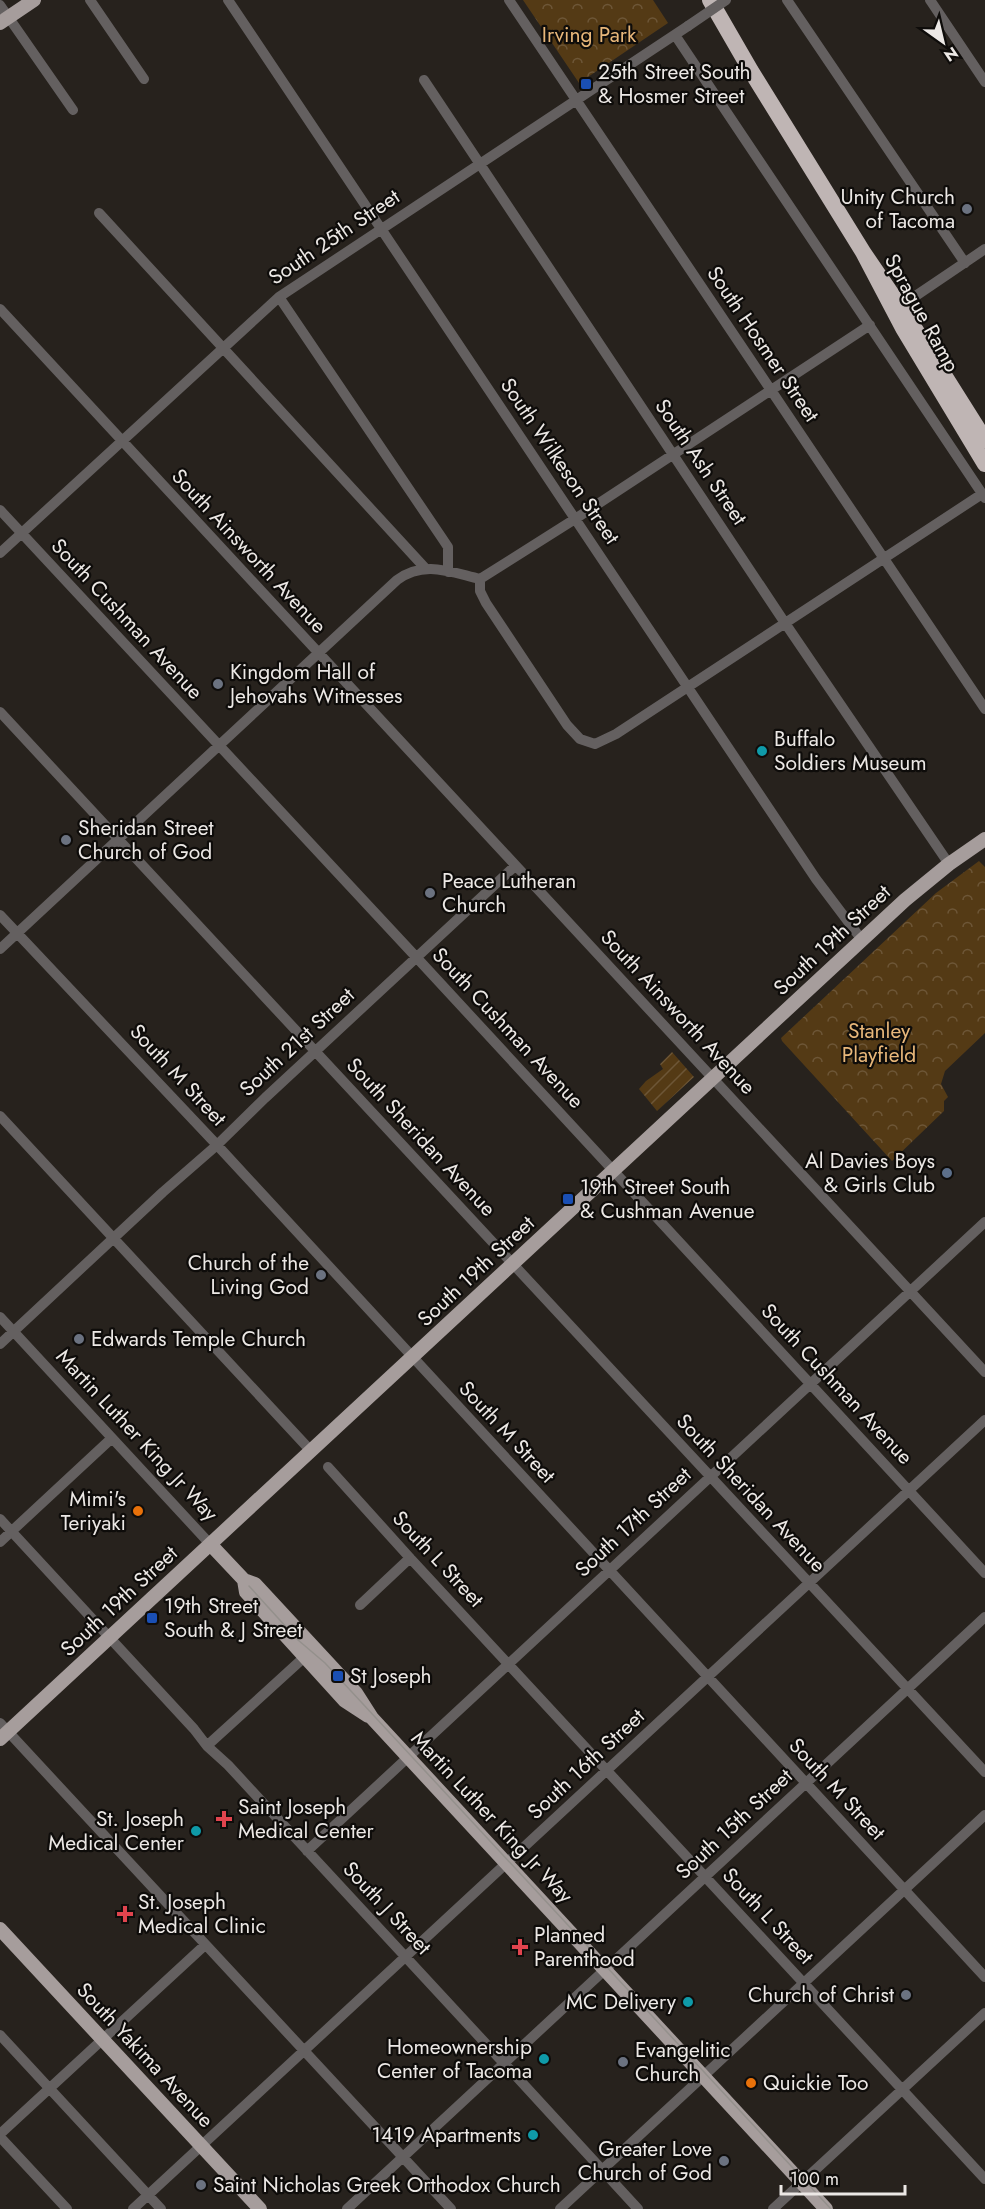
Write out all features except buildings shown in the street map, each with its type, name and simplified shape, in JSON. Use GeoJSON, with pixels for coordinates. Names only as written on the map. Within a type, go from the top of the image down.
{"type":"FeatureCollection","features":[{"type":"Feature","properties":{"kind":"highway"},"geometry":{"type":"LineString","coordinates":[[701,0],[727,31]]}},
{"type":"Feature","properties":{"kind":"highway"},"geometry":{"type":"LineString","coordinates":[[710,0],[862,252]]}},
{"type":"Feature","properties":{"kind":"highway","name":"Sprague Ramp"},"geometry":{"type":"LineString","coordinates":[[862,252],[910,321],[985,440]]}},
{"type":"Feature","properties":{"kind":"highway","name":"Sprague Ramp"},"geometry":{"type":"LineString","coordinates":[[862,252],[903,328],[985,464]]}},
{"type":"Feature","properties":{"kind":"main road"},"geometry":{"type":"LineString","coordinates":[[4,20],[34,0]]}},
{"type":"Feature","properties":{"kind":"main road","name":"South 19th Street"},"geometry":{"type":"LineString","coordinates":[[3,1732],[211,1545],[905,900],[949,864],[985,839]]}},
{"type":"Feature","properties":{"kind":"main road","name":"Martin Luther King Jr Way"},"geometry":{"type":"LineString","coordinates":[[211,1545],[244,1580],[246,1592],[309,1653],[345,1701],[372,1718],[826,2209]]}},
{"type":"Feature","properties":{"kind":"main road","name":"South Yakima Avenue"},"geometry":{"type":"LineString","coordinates":[[1,1933],[260,2209]]}},
{"type":"Feature","properties":{"kind":"street"},"geometry":{"type":"LineString","coordinates":[[90,0],[144,79]]}},
{"type":"Feature","properties":{"kind":"street","name":"South Wilkeson Street"},"geometry":{"type":"LineString","coordinates":[[228,0],[816,879],[862,940]]}},
{"type":"Feature","properties":{"kind":"street","name":"South Hosmer Street"},"geometry":{"type":"LineString","coordinates":[[509,0],[985,709]]}},
{"type":"Feature","properties":{"kind":"street","name":"South 25th Street"},"geometry":{"type":"LineString","coordinates":[[0,554],[279,297],[726,0]]}},
{"type":"Feature","properties":{"kind":"street"},"geometry":{"type":"LineString","coordinates":[[787,0],[965,263]]}},
{"type":"Feature","properties":{"kind":"street"},"geometry":{"type":"LineString","coordinates":[[930,0],[985,82]]}},
{"type":"Feature","properties":{"kind":"street"},"geometry":{"type":"LineString","coordinates":[[0,5],[4,20],[73,110]]}},
{"type":"Feature","properties":{"kind":"street"},"geometry":{"type":"LineString","coordinates":[[480,579],[480,591],[486,603],[567,725],[580,739],[591,744],[600,743],[882,558],[984,496],[675,35]]}},
{"type":"Feature","properties":{"kind":"street","name":"South Ash Street"},"geometry":{"type":"LineString","coordinates":[[424,80],[785,623],[949,864]]}},
{"type":"Feature","properties":{"kind":"street"},"geometry":{"type":"LineString","coordinates":[[99,213],[425,568]]}},
{"type":"Feature","properties":{"kind":"street"},"geometry":{"type":"LineString","coordinates":[[917,295],[985,249]]}},
{"type":"Feature","properties":{"kind":"street"},"geometry":{"type":"LineString","coordinates":[[279,297],[448,547],[448,572]]}},
{"type":"Feature","properties":{"kind":"street","name":"South Ainsworth Avenue"},"geometry":{"type":"LineString","coordinates":[[0,309],[985,1372]]}},
{"type":"Feature","properties":{"kind":"street"},"geometry":{"type":"LineString","coordinates":[[0,949],[397,580],[410,572],[425,568],[480,579],[870,325]]}},
{"type":"Feature","properties":{"kind":"street","name":"South Cushman Avenue"},"geometry":{"type":"LineString","coordinates":[[0,510],[985,1573]]}},
{"type":"Feature","properties":{"kind":"street","name":"South Sheridan Avenue"},"geometry":{"type":"LineString","coordinates":[[0,712],[985,1772]]}},
{"type":"Feature","properties":{"kind":"street","name":"South 21st Street"},"geometry":{"type":"LineString","coordinates":[[0,1344],[515,866]]}},
{"type":"Feature","properties":{"kind":"street","name":"South M Street"},"geometry":{"type":"LineString","coordinates":[[0,915],[217,1145],[985,1977]]}},
{"type":"Feature","properties":{"kind":"street"},"geometry":{"type":"LineString","coordinates":[[0,1116],[311,1451]]}},
{"type":"Feature","properties":{"kind":"street","name":"South 17th Street"},"geometry":{"type":"LineString","coordinates":[[307,1851],[985,1222]]}},
{"type":"Feature","properties":{"kind":"street","name":"Martin Luther King Jr Way"},"geometry":{"type":"LineString","coordinates":[[0,1317],[211,1545]]}},
{"type":"Feature","properties":{"kind":"street","name":"South 16th Street"},"geometry":{"type":"LineString","coordinates":[[133,2209],[985,1420]]}},
{"type":"Feature","properties":{"kind":"street"},"geometry":{"type":"LineString","coordinates":[[0,1542],[112,1438]]}},
{"type":"Feature","properties":{"kind":"street","name":"South L Street"},"geometry":{"type":"LineString","coordinates":[[328,1467],[985,2179]]}},
{"type":"Feature","properties":{"kind":"street"},"geometry":{"type":"LineString","coordinates":[[0,1519],[207,1746],[221,1758]]}},
{"type":"Feature","properties":{"kind":"street"},"geometry":{"type":"LineString","coordinates":[[360,1605],[410,1558]]}},
{"type":"Feature","properties":{"kind":"street","name":"South 15th Street"},"geometry":{"type":"LineString","coordinates":[[347,2209],[985,1617]]}},
{"type":"Feature","properties":{"kind":"street"},"geometry":{"type":"LineString","coordinates":[[210,1743],[309,1653]]}},
{"type":"Feature","properties":{"kind":"street"},"geometry":{"type":"LineString","coordinates":[[3,1732],[450,2209]]}},
{"type":"Feature","properties":{"kind":"street"},"geometry":{"type":"LineString","coordinates":[[199,1735],[210,1743],[221,1758]]}},
{"type":"Feature","properties":{"kind":"street","name":"South J Street"},"geometry":{"type":"LineString","coordinates":[[221,1758],[639,2209]]}},
{"type":"Feature","properties":{"kind":"street"},"geometry":{"type":"LineString","coordinates":[[560,2209],[985,1815]]}},
{"type":"Feature","properties":{"kind":"street"},"geometry":{"type":"LineString","coordinates":[[67,2209],[0,2136],[205,1945]]}},
{"type":"Feature","properties":{"kind":"street"},"geometry":{"type":"LineString","coordinates":[[773,2209],[985,2013]]}},
{"type":"Feature","properties":{"kind":"street"},"geometry":{"type":"LineString","coordinates":[[0,2036],[161,2209]]}},
{"type":"Feature","properties":{"kind":"green space","name":"Irving Park"},"geometry":{"type":"Polygon","coordinates":[[[523,0],[653,0],[668,23],[579,83],[523,0]]]}},
{"type":"Feature","properties":{"kind":"green space","name":"Stanley Playfield"},"geometry":{"type":"Polygon","coordinates":[[[979,861],[985,867],[985,1033],[945,1071],[941,1084],[948,1097],[944,1101],[944,1111],[892,1161],[781,1038],[936,893],[979,861]]]}},
{"type":"Feature","properties":{"kind":"green space"},"geometry":{"type":"Polygon","coordinates":[[[672,1052],[694,1077],[657,1111],[639,1089],[663,1069],[660,1064],[672,1052]]]}},
{"type":"Feature","properties":{"kind":"tram line"},"geometry":{"type":"LineString","coordinates":[[249,1586],[298,1640],[325,1663],[831,2209]]}},
{"type":"Feature","properties":{"kind":"place","name":"25th Street South & Hosmer Street"},"geometry":{"type":"Point","coordinates":[586,84]}},
{"type":"Feature","properties":{"kind":"place","name":"Unity Church of Tacoma"},"geometry":{"type":"Point","coordinates":[967,209]}},
{"type":"Feature","properties":{"kind":"place","name":"Kingdom Hall of Jehovahs Witnesses"},"geometry":{"type":"Point","coordinates":[218,684]}},
{"type":"Feature","properties":{"kind":"place","name":"Buffalo Soldiers Museum"},"geometry":{"type":"Point","coordinates":[762,751]}},
{"type":"Feature","properties":{"kind":"place","name":"Sheridan Street Church of God"},"geometry":{"type":"Point","coordinates":[66,840]}},
{"type":"Feature","properties":{"kind":"place","name":"Peace Lutheran Church"},"geometry":{"type":"Point","coordinates":[430,893]}},
{"type":"Feature","properties":{"kind":"place","name":"Al Davies Boys & Girls Club"},"geometry":{"type":"Point","coordinates":[947,1173]}},
{"type":"Feature","properties":{"kind":"place","name":"19th Street South & Cushman Avenue"},"geometry":{"type":"Point","coordinates":[568,1199]}},
{"type":"Feature","properties":{"kind":"place","name":"Church of the Living God"},"geometry":{"type":"Point","coordinates":[321,1275]}},
{"type":"Feature","properties":{"kind":"place","name":"Edwards Temple Church"},"geometry":{"type":"Point","coordinates":[79,1339]}},
{"type":"Feature","properties":{"kind":"place","name":"Mimi's Teriyaki"},"geometry":{"type":"Point","coordinates":[138,1511]}},
{"type":"Feature","properties":{"kind":"place","name":"19th Street South & J Street"},"geometry":{"type":"Point","coordinates":[152,1618]}},
{"type":"Feature","properties":{"kind":"place","name":"St Joseph"},"geometry":{"type":"Point","coordinates":[338,1676]}},
{"type":"Feature","properties":{"kind":"place","name":"Saint Joseph Medical Center"},"geometry":{"type":"Point","coordinates":[224,1819]}},
{"type":"Feature","properties":{"kind":"place","name":"St. Joseph Medical Center"},"geometry":{"type":"Point","coordinates":[196,1831]}},
{"type":"Feature","properties":{"kind":"place","name":"St. Joseph Medical Clinic"},"geometry":{"type":"Point","coordinates":[125,1914]}},
{"type":"Feature","properties":{"kind":"place","name":"Planned Parenthood"},"geometry":{"type":"Point","coordinates":[520,1947]}},
{"type":"Feature","properties":{"kind":"place","name":"Church of Christ"},"geometry":{"type":"Point","coordinates":[906,1995]}},
{"type":"Feature","properties":{"kind":"place","name":"MC Delivery"},"geometry":{"type":"Point","coordinates":[688,2002]}},
{"type":"Feature","properties":{"kind":"place","name":"Homeownership Center of Tacoma"},"geometry":{"type":"Point","coordinates":[544,2059]}},
{"type":"Feature","properties":{"kind":"place","name":"Evangelitic Church"},"geometry":{"type":"Point","coordinates":[623,2062]}},
{"type":"Feature","properties":{"kind":"place","name":"Quickie Too"},"geometry":{"type":"Point","coordinates":[751,2083]}},
{"type":"Feature","properties":{"kind":"place","name":"1419 Apartments"},"geometry":{"type":"Point","coordinates":[533,2135]}},
{"type":"Feature","properties":{"kind":"place","name":"Greater Love Church of God"},"geometry":{"type":"Point","coordinates":[724,2161]}},
{"type":"Feature","properties":{"kind":"place","name":"Saint Nicholas Greek Orthodox Church"},"geometry":{"type":"Point","coordinates":[201,2185]}}]}
